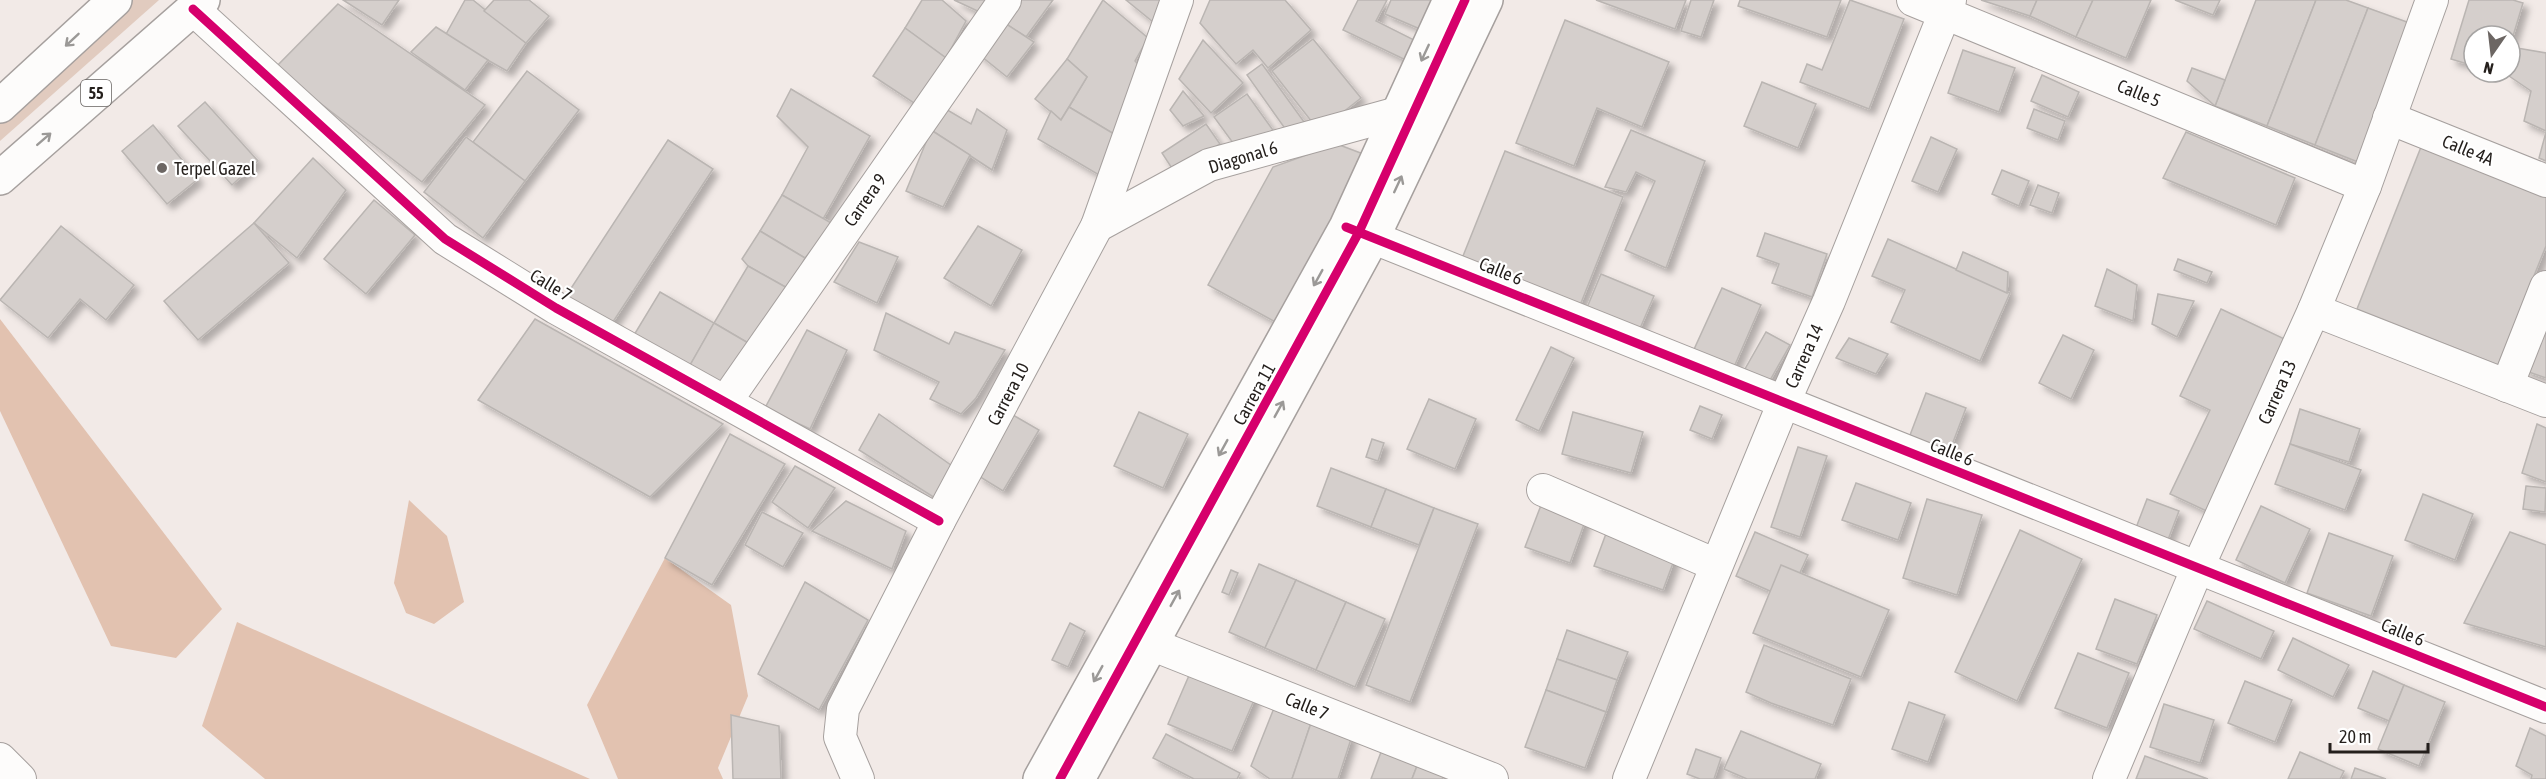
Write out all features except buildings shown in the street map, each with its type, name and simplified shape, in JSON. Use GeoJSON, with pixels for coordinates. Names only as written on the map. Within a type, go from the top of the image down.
{"type":"FeatureCollection","features":[{"type":"Feature","properties":{"kind":"main road"},"geometry":{"type":"LineString","coordinates":[[0,106],[115,0]]}},
{"type":"Feature","properties":{"kind":"main road","name":"Carrera 11"},"geometry":{"type":"LineString","coordinates":[[1360,232],[1398,113],[1450,0]]}},
{"type":"Feature","properties":{"kind":"main road","name":"Carrera 11"},"geometry":{"type":"LineString","coordinates":[[1040,779],[1136,638],[1486,0]]}},
{"type":"Feature","properties":{"kind":"main road","name":"55"},"geometry":{"type":"LineString","coordinates":[[0,178],[198,4]]}},
{"type":"Feature","properties":{"kind":"main road","name":"Carrera 11"},"geometry":{"type":"LineString","coordinates":[[1078,779],[1136,638]]}},
{"type":"Feature","properties":{"kind":"street","name":"Carrera 9"},"geometry":{"type":"LineString","coordinates":[[726,401],[1005,0]]}},
{"type":"Feature","properties":{"kind":"street","name":"Carrera 10"},"geometry":{"type":"LineString","coordinates":[[858,779],[840,737],[843,709],[939,521],[1098,226],[1177,0]]}},
{"type":"Feature","properties":{"kind":"street","name":"Calle 5"},"geometry":{"type":"LineString","coordinates":[[1913,0],[1947,7],[2365,186]]}},
{"type":"Feature","properties":{"kind":"street","name":"Carrera 13"},"geometry":{"type":"LineString","coordinates":[[2109,779],[2198,567],[2314,310],[2365,186],[2432,0]]}},
{"type":"Feature","properties":{"kind":"street","name":"Calle 7"},"geometry":{"type":"LineString","coordinates":[[198,4],[446,239],[556,308],[939,521]]}},
{"type":"Feature","properties":{"kind":"street","name":"Carrera 14"},"geometry":{"type":"LineString","coordinates":[[1629,779],[1716,565],[1828,301],[1947,7]]}},
{"type":"Feature","properties":{"kind":"street","name":"Diagonal 6"},"geometry":{"type":"LineString","coordinates":[[1098,226],[1209,165],[1398,113]]}},
{"type":"Feature","properties":{"kind":"street","name":"Calle 4A"},"geometry":{"type":"LineString","coordinates":[[2389,118],[2546,181]]}},
{"type":"Feature","properties":{"kind":"street","name":"Calle 6"},"geometry":{"type":"LineString","coordinates":[[1360,232],[2546,707]]}},
{"type":"Feature","properties":{"kind":"street"},"geometry":{"type":"LineString","coordinates":[[2507,386],[2546,287]]}},
{"type":"Feature","properties":{"kind":"street"},"geometry":{"type":"LineString","coordinates":[[2314,310],[2546,401]]}},
{"type":"Feature","properties":{"kind":"street"},"geometry":{"type":"LineString","coordinates":[[1543,490],[1716,565]]}},
{"type":"Feature","properties":{"kind":"street","name":"Calle 7"},"geometry":{"type":"LineString","coordinates":[[1136,638],[1492,779]]}},
{"type":"Feature","properties":{"kind":"street"},"geometry":{"type":"LineString","coordinates":[[0,759],[20,779]]}},
{"type":"Feature","properties":{"kind":"shaded area"},"geometry":{"type":"Polygon","coordinates":[[[122,0],[159,0],[0,141],[0,108],[122,0]]]}},
{"type":"Feature","properties":{"kind":"shaded area"},"geometry":{"type":"Polygon","coordinates":[[[0,319],[222,609],[176,658],[111,646],[0,411],[0,319]]]}},
{"type":"Feature","properties":{"kind":"shaded area"},"geometry":{"type":"Polygon","coordinates":[[[409,500],[447,536],[464,602],[434,624],[406,613],[394,583],[409,500]]]}},
{"type":"Feature","properties":{"kind":"shaded area"},"geometry":{"type":"Polygon","coordinates":[[[665,558],[731,605],[748,696],[718,768],[723,779],[618,779],[587,705],[665,558]]]}},
{"type":"Feature","properties":{"kind":"shaded area"},"geometry":{"type":"Polygon","coordinates":[[[237,622],[590,779],[265,779],[202,726],[237,622]]]}},
{"type":"Feature","properties":{"kind":"cycle path"},"geometry":{"type":"LineString","coordinates":[[1060,779],[1359,232],[1465,0]]}},
{"type":"Feature","properties":{"kind":"cycle path"},"geometry":{"type":"LineString","coordinates":[[193,9],[445,239],[556,308],[939,521]]}},
{"type":"Feature","properties":{"kind":"cycle path"},"geometry":{"type":"LineString","coordinates":[[1346,227],[2546,707]]}},
{"type":"Feature","properties":{"kind":"place","name":"Terpel Gazel"},"geometry":{"type":"Point","coordinates":[162,168]}}]}
